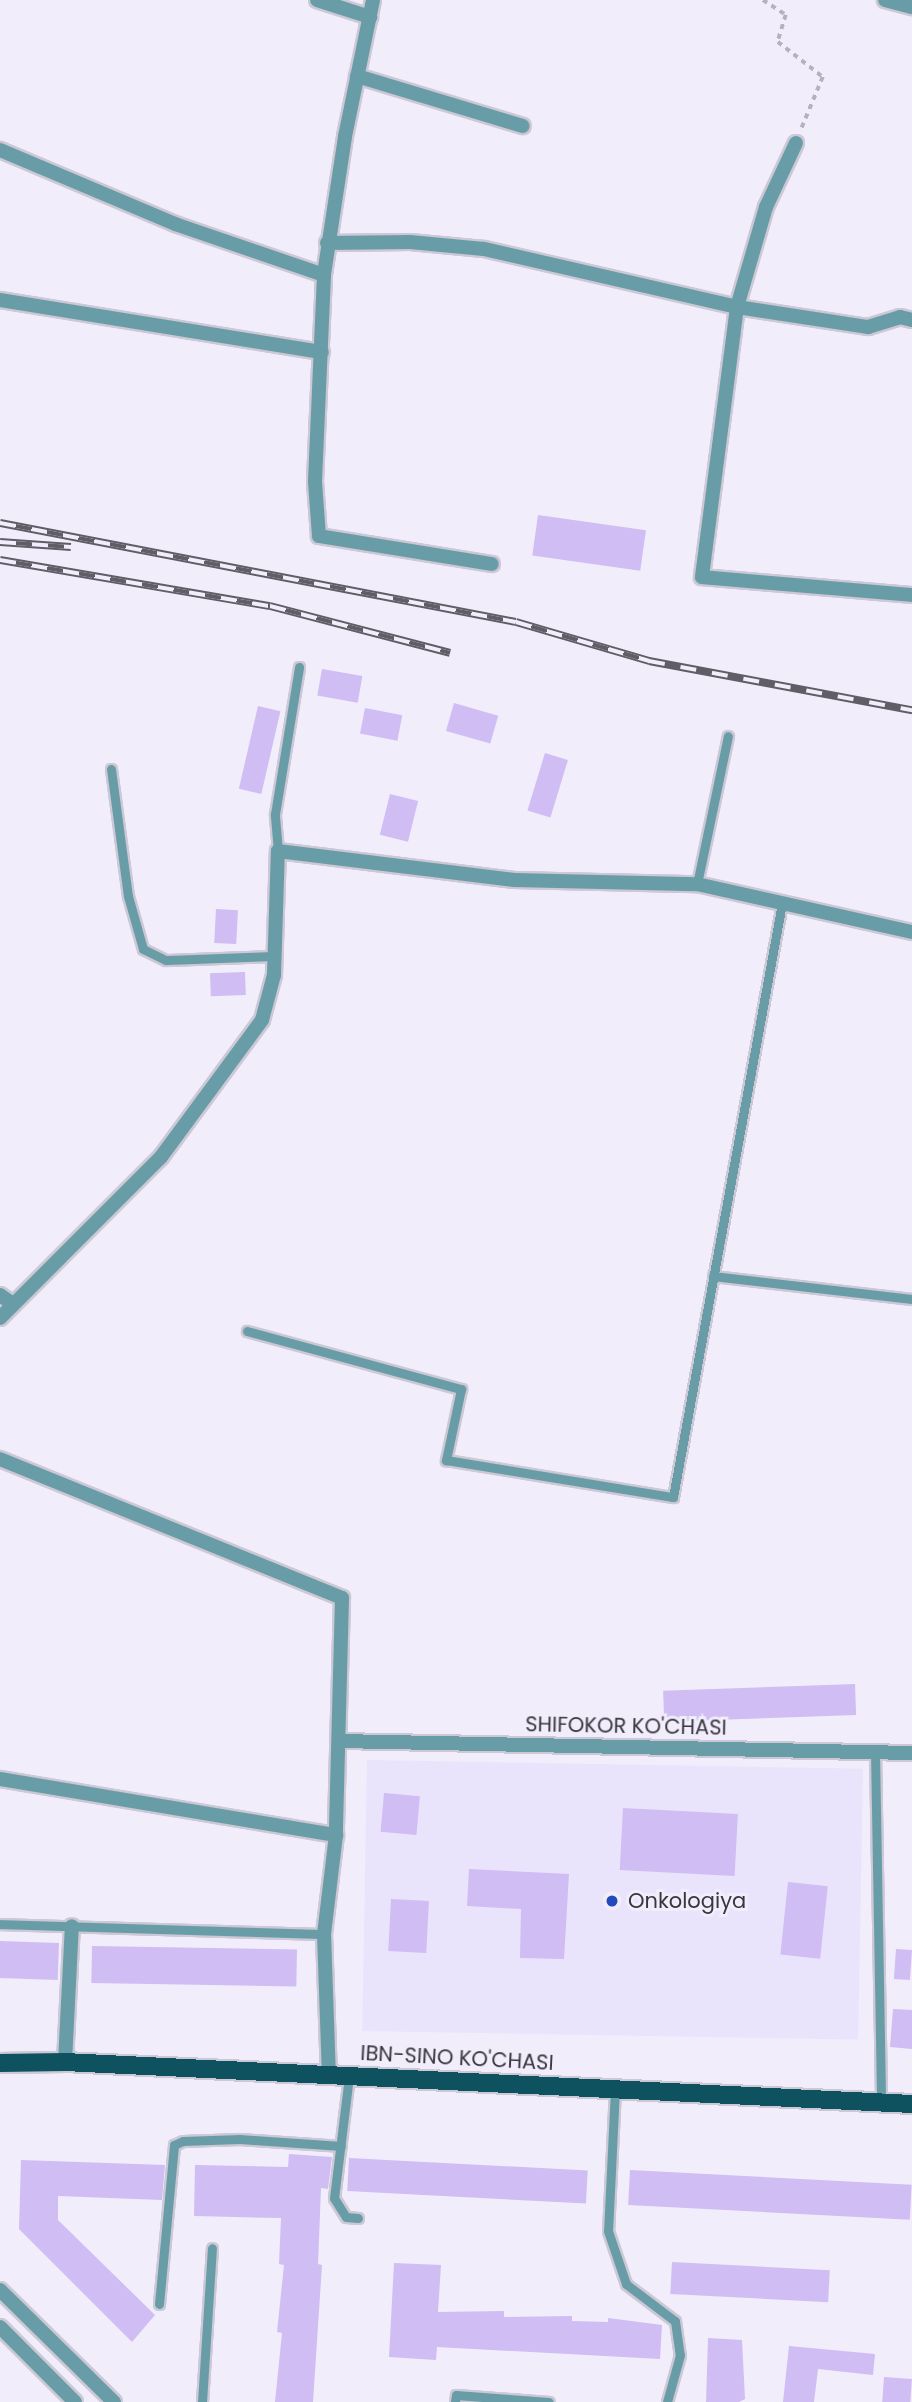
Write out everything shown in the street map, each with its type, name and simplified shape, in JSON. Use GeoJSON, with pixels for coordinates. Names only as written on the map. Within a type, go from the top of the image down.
{"type":"FeatureCollection","features":[{"type":"Feature","properties":{"kind":"main road","name":"IBN-SINO KO'CHASI"},"geometry":{"type":"LineString","coordinates":[[0,2063],[65,2062],[912,2104]]}},
{"type":"Feature","properties":{"kind":"street"},"geometry":{"type":"LineString","coordinates":[[317,0],[370,17]]}},
{"type":"Feature","properties":{"kind":"street"},"geometry":{"type":"LineString","coordinates":[[373,0],[327,243],[315,482],[319,536],[492,564]]}},
{"type":"Feature","properties":{"kind":"street"},"geometry":{"type":"LineString","coordinates":[[885,0],[912,8]]}},
{"type":"Feature","properties":{"kind":"street"},"geometry":{"type":"LineString","coordinates":[[357,76],[523,126]]}},
{"type":"Feature","properties":{"kind":"street"},"geometry":{"type":"LineString","coordinates":[[796,143],[766,207],[737,307],[702,578],[912,595]]}},
{"type":"Feature","properties":{"kind":"street"},"geometry":{"type":"LineString","coordinates":[[0,150],[175,224],[324,275]]}},
{"type":"Feature","properties":{"kind":"street"},"geometry":{"type":"LineString","coordinates":[[327,243],[410,242],[484,249],[737,307],[868,327],[900,317],[912,320]]}},
{"type":"Feature","properties":{"kind":"street"},"geometry":{"type":"LineString","coordinates":[[0,300],[321,352]]}},
{"type":"Feature","properties":{"kind":"street"},"geometry":{"type":"LineString","coordinates":[[0,1318],[161,1157],[262,1020],[275,956],[278,850],[514,880],[697,884],[912,932]]}},
{"type":"Feature","properties":{"kind":"street"},"geometry":{"type":"LineString","coordinates":[[0,1295],[13,1304]]}},
{"type":"Feature","properties":{"kind":"street"},"geometry":{"type":"LineString","coordinates":[[0,1459],[342,1598],[336,1835],[324,1934],[329,2074]]}},
{"type":"Feature","properties":{"kind":"street","name":"SHIFOKOR KO'CHASI"},"geometry":{"type":"LineString","coordinates":[[339,1741],[912,1753]]}},
{"type":"Feature","properties":{"kind":"street"},"geometry":{"type":"LineString","coordinates":[[0,1779],[336,1835]]}},
{"type":"Feature","properties":{"kind":"street"},"geometry":{"type":"LineString","coordinates":[[65,2062],[72,1926]]}},
{"type":"Feature","properties":{"kind":"street"},"geometry":{"type":"LineString","coordinates":[[0,2290],[114,2402]]}},
{"type":"Feature","properties":{"kind":"street"},"geometry":{"type":"LineString","coordinates":[[0,2327],[75,2402]]}},
{"type":"Feature","properties":{"kind":"lane"},"geometry":{"type":"LineString","coordinates":[[278,850],[275,814],[299,667]]}},
{"type":"Feature","properties":{"kind":"lane"},"geometry":{"type":"LineString","coordinates":[[697,884],[728,736]]}},
{"type":"Feature","properties":{"kind":"lane"},"geometry":{"type":"LineString","coordinates":[[111,769],[128,897],[143,949],[166,960],[275,956]]}},
{"type":"Feature","properties":{"kind":"lane"},"geometry":{"type":"LineString","coordinates":[[247,1331],[461,1389],[446,1460],[673,1497],[782,903]]}},
{"type":"Feature","properties":{"kind":"lane"},"geometry":{"type":"LineString","coordinates":[[713,1276],[912,1299]]}},
{"type":"Feature","properties":{"kind":"lane"},"geometry":{"type":"LineString","coordinates":[[875,1752],[881,2102]]}},
{"type":"Feature","properties":{"kind":"lane"},"geometry":{"type":"LineString","coordinates":[[0,1924],[324,1934]]}},
{"type":"Feature","properties":{"kind":"lane"},"geometry":{"type":"LineString","coordinates":[[349,2076],[334,2198],[346,2217],[358,2218]]}},
{"type":"Feature","properties":{"kind":"lane"},"geometry":{"type":"LineString","coordinates":[[615,2089],[608,2231],[626,2284],[676,2321],[680,2355],[667,2402]]}},
{"type":"Feature","properties":{"kind":"lane"},"geometry":{"type":"LineString","coordinates":[[159,2304],[174,2145],[183,2141],[240,2140],[341,2146]]}},
{"type":"Feature","properties":{"kind":"lane"},"geometry":{"type":"LineString","coordinates":[[202,2402],[212,2248]]}},
{"type":"Feature","properties":{"kind":"lane"},"geometry":{"type":"LineString","coordinates":[[455,2402],[456,2395],[549,2402]]}},
{"type":"Feature","properties":{"kind":"path"},"geometry":{"type":"LineString","coordinates":[[763,0],[786,15],[778,42],[823,77],[796,143]]}},
{"type":"Feature","properties":{"kind":"shaded area","name":"Onkologiya"},"geometry":{"type":"Polygon","coordinates":[[[367,1760],[863,1769],[858,2040],[362,2031],[367,1760]]]}},
{"type":"Feature","properties":{"kind":"building"},"geometry":{"type":"Polygon","coordinates":[[[538,515],[646,530],[640,571],[532,556],[538,515]]]}},
{"type":"Feature","properties":{"kind":"building"},"geometry":{"type":"Polygon","coordinates":[[[322,669],[362,676],[358,703],[317,696],[322,669]]]}},
{"type":"Feature","properties":{"kind":"building"},"geometry":{"type":"Polygon","coordinates":[[[454,703],[498,716],[490,744],[446,731],[454,703]]]}},
{"type":"Feature","properties":{"kind":"building"},"geometry":{"type":"Polygon","coordinates":[[[258,706],[280,711],[261,794],[239,789],[258,706]]]}},
{"type":"Feature","properties":{"kind":"building"},"geometry":{"type":"Polygon","coordinates":[[[365,708],[402,715],[397,741],[360,734],[365,708]]]}},
{"type":"Feature","properties":{"kind":"building"},"geometry":{"type":"Polygon","coordinates":[[[545,753],[568,760],[550,817],[527,810],[545,753]]]}},
{"type":"Feature","properties":{"kind":"building"},"geometry":{"type":"Polygon","coordinates":[[[390,794],[418,801],[408,842],[380,835],[390,794]]]}},
{"type":"Feature","properties":{"kind":"building"},"geometry":{"type":"Polygon","coordinates":[[[216,909],[238,910],[236,944],[214,943],[216,909]]]}},
{"type":"Feature","properties":{"kind":"building"},"geometry":{"type":"Polygon","coordinates":[[[245,972],[246,995],[211,996],[210,973],[245,972]]]}},
{"type":"Feature","properties":{"kind":"building"},"geometry":{"type":"Polygon","coordinates":[[[855,1684],[856,1715],[664,1722],[663,1691],[855,1684]]]}},
{"type":"Feature","properties":{"kind":"building"},"geometry":{"type":"Polygon","coordinates":[[[384,1793],[420,1796],[416,1835],[381,1832],[384,1793]]]}},
{"type":"Feature","properties":{"kind":"building"},"geometry":{"type":"Polygon","coordinates":[[[623,1808],[738,1814],[735,1876],[620,1870],[623,1808]]]}},
{"type":"Feature","properties":{"kind":"building"},"geometry":{"type":"Polygon","coordinates":[[[469,1869],[569,1874],[564,1959],[520,1958],[521,1909],[467,1906],[469,1869]]]}},
{"type":"Feature","properties":{"kind":"building"},"geometry":{"type":"Polygon","coordinates":[[[788,1882],[828,1886],[820,1959],[780,1955],[788,1882]]]}},
{"type":"Feature","properties":{"kind":"building"},"geometry":{"type":"Polygon","coordinates":[[[391,1899],[429,1901],[426,1953],[388,1951],[391,1899]]]}},
{"type":"Feature","properties":{"kind":"building"},"geometry":{"type":"Polygon","coordinates":[[[0,1941],[59,1943],[58,1980],[0,1978],[0,1941]]]}},
{"type":"Feature","properties":{"kind":"building"},"geometry":{"type":"Polygon","coordinates":[[[92,1946],[297,1950],[296,1987],[91,1983],[92,1946]]]}},
{"type":"Feature","properties":{"kind":"building"},"geometry":{"type":"Polygon","coordinates":[[[896,1949],[912,1950],[910,1980],[894,1979],[896,1949]]]}},
{"type":"Feature","properties":{"kind":"building"},"geometry":{"type":"Polygon","coordinates":[[[893,2009],[912,2010],[912,2049],[890,2047],[893,2009]]]}},
{"type":"Feature","properties":{"kind":"building"},"geometry":{"type":"Polygon","coordinates":[[[289,2154],[332,2157],[328,2189],[321,2188],[318,2264],[322,2265],[313,2402],[275,2402],[282,2333],[277,2332],[284,2265],[279,2264],[281,2218],[194,2216],[195,2165],[288,2167],[289,2154]]]}},
{"type":"Feature","properties":{"kind":"building"},"geometry":{"type":"Polygon","coordinates":[[[349,2158],[588,2171],[586,2203],[347,2191],[349,2158]]]}},
{"type":"Feature","properties":{"kind":"building"},"geometry":{"type":"Polygon","coordinates":[[[21,2160],[165,2165],[162,2200],[58,2196],[58,2220],[155,2315],[132,2342],[19,2229],[21,2160]]]}},
{"type":"Feature","properties":{"kind":"building"},"geometry":{"type":"Polygon","coordinates":[[[630,2170],[912,2185],[910,2220],[628,2205],[630,2170]]]}},
{"type":"Feature","properties":{"kind":"building"},"geometry":{"type":"Polygon","coordinates":[[[672,2262],[830,2270],[828,2302],[670,2294],[672,2262]]]}},
{"type":"Feature","properties":{"kind":"building"},"geometry":{"type":"Polygon","coordinates":[[[394,2263],[441,2265],[438,2312],[504,2311],[504,2317],[572,2316],[572,2321],[608,2322],[608,2318],[662,2325],[660,2359],[437,2347],[436,2360],[389,2357],[394,2263]]]}},
{"type":"Feature","properties":{"kind":"building"},"geometry":{"type":"Polygon","coordinates":[[[708,2338],[742,2340],[745,2399],[739,2402],[706,2402],[708,2338]]]}},
{"type":"Feature","properties":{"kind":"building"},"geometry":{"type":"Polygon","coordinates":[[[789,2346],[875,2354],[873,2375],[818,2369],[814,2402],[783,2402],[789,2346]]]}},
{"type":"Feature","properties":{"kind":"building"},"geometry":{"type":"Polygon","coordinates":[[[884,2377],[912,2379],[910,2402],[882,2402],[884,2377]]]}},
{"type":"Feature","properties":{"kind":"railway"},"geometry":{"type":"LineString","coordinates":[[0,523],[516,622],[649,661],[912,710]]}},
{"type":"Feature","properties":{"kind":"railway"},"geometry":{"type":"LineString","coordinates":[[0,542],[71,547]]}},
{"type":"Feature","properties":{"kind":"railway"},"geometry":{"type":"LineString","coordinates":[[0,560],[270,606],[450,653]]}},
{"type":"Feature","properties":{"kind":"place","name":"Onkologiya"},"geometry":{"type":"Point","coordinates":[612,1901]}}]}
